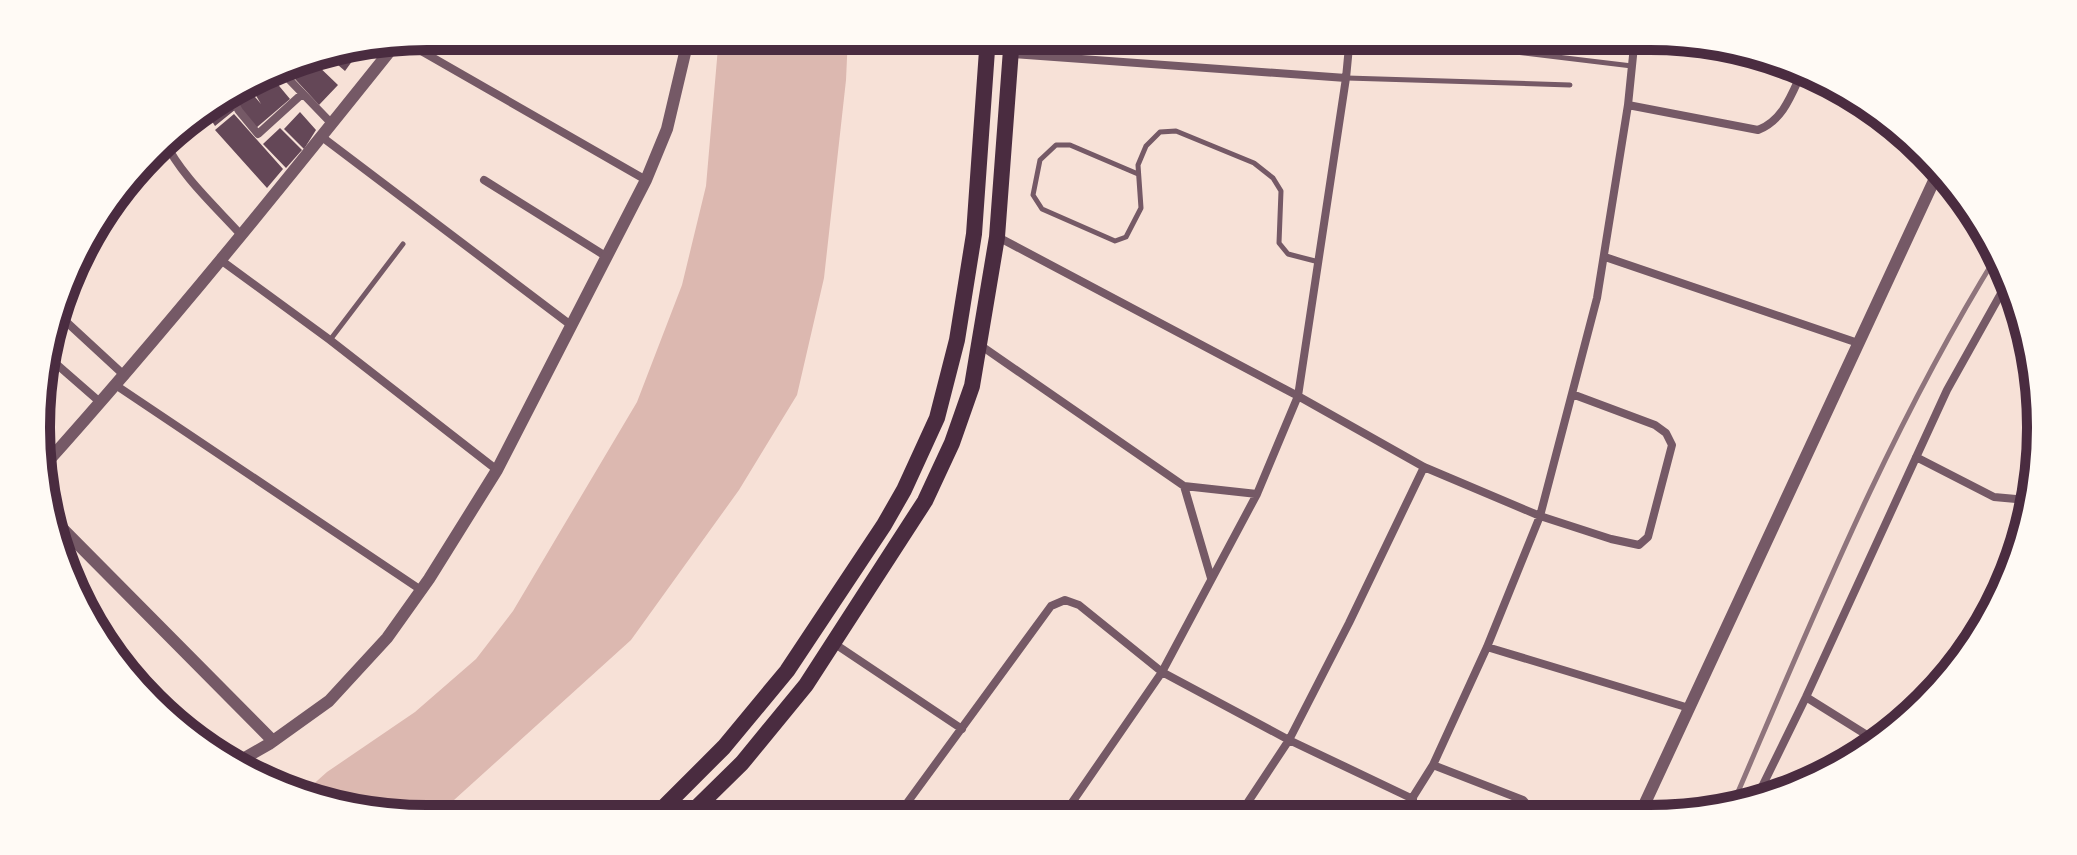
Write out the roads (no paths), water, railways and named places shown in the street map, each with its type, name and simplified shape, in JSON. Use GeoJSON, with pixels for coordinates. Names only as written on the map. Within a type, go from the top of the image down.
{"type":"FeatureCollection","features":[{"type":"Feature","properties":{"kind":"main road"},"geometry":{"type":"LineString","coordinates":[[666,805],[724,747],[787,671],[884,525],[930,434],[949,380],[974,234],[987,50]]}},
{"type":"Feature","properties":{"kind":"main road"},"geometry":{"type":"LineString","coordinates":[[699,805],[775,725],[835,644],[925,501],[952,443],[972,386],[997,237],[1012,50]]}},
{"type":"Feature","properties":{"kind":"main road"},"geometry":{"type":"LineString","coordinates":[[984,90],[996,85],[1009,92]]}},
{"type":"Feature","properties":{"kind":"main road"},"geometry":{"type":"LineString","coordinates":[[930,434],[942,445],[952,443]]}},
{"type":"Feature","properties":{"kind":"main road"},"geometry":{"type":"LineString","coordinates":[[917,463],[928,463],[938,474]]}},
{"type":"Feature","properties":{"kind":"street"},"geometry":{"type":"LineString","coordinates":[[418,50],[646,180]]}},
{"type":"Feature","properties":{"kind":"street"},"geometry":{"type":"LineString","coordinates":[[245,757],[329,701],[387,638],[497,470],[646,180],[667,129],[686,50]]}},
{"type":"Feature","properties":{"kind":"street"},"geometry":{"type":"LineString","coordinates":[[1070,805],[1162,672],[1257,494],[1298,396],[1349,50]]}},
{"type":"Feature","properties":{"kind":"street"},"geometry":{"type":"LineString","coordinates":[[1409,805],[1433,765],[1487,647],[1540,516],[1597,298],[1628,105],[1634,50]]}},
{"type":"Feature","properties":{"kind":"street"},"geometry":{"type":"LineString","coordinates":[[51,458],[222,261],[390,52]]}},
{"type":"Feature","properties":{"kind":"street"},"geometry":{"type":"LineString","coordinates":[[1012,54],[1346,78]]}},
{"type":"Feature","properties":{"kind":"street"},"geometry":{"type":"LineString","coordinates":[[287,78],[332,124]]}},
{"type":"Feature","properties":{"kind":"street"},"geometry":{"type":"LineString","coordinates":[[1628,105],[1758,130],[1772,124],[1778,117],[1797,81]]}},
{"type":"Feature","properties":{"kind":"street"},"geometry":{"type":"LineString","coordinates":[[236,103],[258,134],[302,94]]}},
{"type":"Feature","properties":{"kind":"street"},"geometry":{"type":"LineString","coordinates":[[322,137],[464,241],[572,326]]}},
{"type":"Feature","properties":{"kind":"street"},"geometry":{"type":"LineString","coordinates":[[170,153],[242,236]]}},
{"type":"Feature","properties":{"kind":"street"},"geometry":{"type":"LineString","coordinates":[[484,180],[607,257]]}},
{"type":"Feature","properties":{"kind":"street"},"geometry":{"type":"LineString","coordinates":[[1644,805],[1934,180]]}},
{"type":"Feature","properties":{"kind":"street"},"geometry":{"type":"LineString","coordinates":[[997,237],[1298,396],[1424,467],[1540,516],[1639,545],[1648,537],[1672,445],[1666,433],[1655,425],[1572,394]]}},
{"type":"Feature","properties":{"kind":"street"},"geometry":{"type":"LineString","coordinates":[[1605,257],[1858,343]]}},
{"type":"Feature","properties":{"kind":"street"},"geometry":{"type":"LineString","coordinates":[[222,261],[330,340],[497,470]]}},
{"type":"Feature","properties":{"kind":"street"},"geometry":{"type":"LineString","coordinates":[[1762,788],[1947,390],[2002,292]]}},
{"type":"Feature","properties":{"kind":"street"},"geometry":{"type":"LineString","coordinates":[[65,322],[121,381],[421,590]]}},
{"type":"Feature","properties":{"kind":"street"},"geometry":{"type":"LineString","coordinates":[[980,345],[1184,486],[1257,494]]}},
{"type":"Feature","properties":{"kind":"street"},"geometry":{"type":"LineString","coordinates":[[55,363],[101,403]]}},
{"type":"Feature","properties":{"kind":"street"},"geometry":{"type":"LineString","coordinates":[[1916,457],[1994,497],[2020,499]]}},
{"type":"Feature","properties":{"kind":"street"},"geometry":{"type":"LineString","coordinates":[[1246,805],[1289,740],[1424,467]]}},
{"type":"Feature","properties":{"kind":"street"},"geometry":{"type":"LineString","coordinates":[[1184,486],[1211,578]]}},
{"type":"Feature","properties":{"kind":"street"},"geometry":{"type":"LineString","coordinates":[[65,531],[273,741]]}},
{"type":"Feature","properties":{"kind":"street"},"geometry":{"type":"LineString","coordinates":[[906,805],[1051,606],[1065,600],[1079,605],[1162,672],[1289,740],[1413,799]]}},
{"type":"Feature","properties":{"kind":"street"},"geometry":{"type":"LineString","coordinates":[[835,644],[962,729]]}},
{"type":"Feature","properties":{"kind":"street"},"geometry":{"type":"LineString","coordinates":[[1487,647],[1689,708]]}},
{"type":"Feature","properties":{"kind":"street"},"geometry":{"type":"LineString","coordinates":[[1806,697],[1867,735]]}},
{"type":"Feature","properties":{"kind":"street"},"geometry":{"type":"LineString","coordinates":[[1433,765],[1523,800],[1527,805]]}},
{"type":"Feature","properties":{"kind":"lane"},"geometry":{"type":"LineString","coordinates":[[1507,51],[1632,66]]}},
{"type":"Feature","properties":{"kind":"lane"},"geometry":{"type":"LineString","coordinates":[[1346,78],[1570,85]]}},
{"type":"Feature","properties":{"kind":"lane"},"geometry":{"type":"LineString","coordinates":[[1138,174],[1070,145],[1056,145],[1040,160],[1033,195],[1042,209],[1115,241],[1126,237],[1141,208],[1138,165],[1146,146],[1160,132],[1176,131],[1254,163],[1273,178],[1281,191],[1279,243],[1288,254],[1319,262]]}},
{"type":"Feature","properties":{"kind":"lane"},"geometry":{"type":"LineString","coordinates":[[330,340],[403,244]]}},
{"type":"Feature","properties":{"kind":"railway"},"geometry":{"type":"LineString","coordinates":[[1737,795],[1888,455],[1922,386],[1990,266]]}}]}
